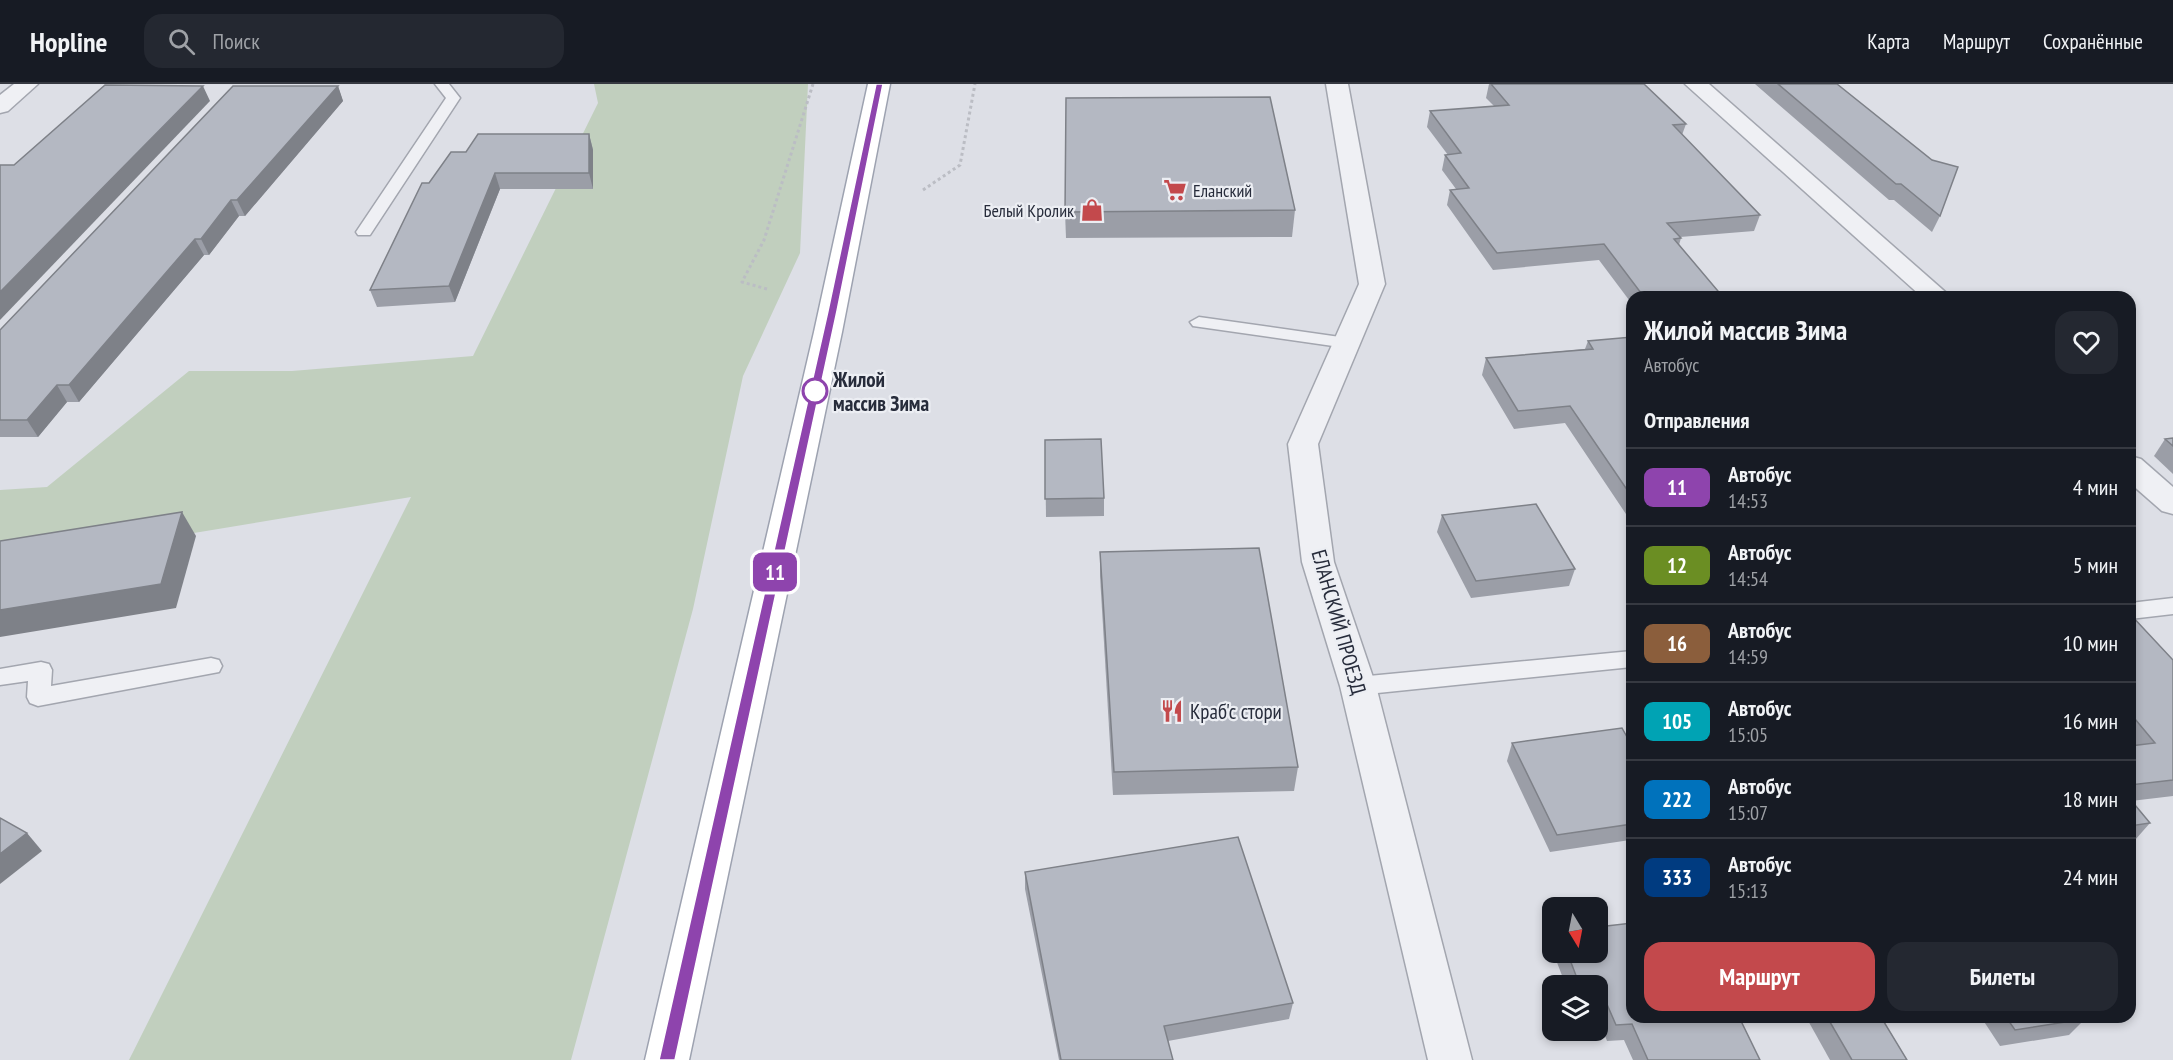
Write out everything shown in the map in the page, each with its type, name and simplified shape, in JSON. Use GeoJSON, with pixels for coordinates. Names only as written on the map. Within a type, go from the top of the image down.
{"type":"FeatureCollection","features":[{"type":"Feature","properties":{"kind":"main road"},"geometry":{"type":"LineString","coordinates":[[667,1060],[828,332],[879,84]]}},
{"type":"Feature","properties":{"kind":"street"},"geometry":{"type":"LineString","coordinates":[[0,106],[27,84]]}},
{"type":"Feature","properties":{"kind":"street","name":"ЕЛАНСКИЙ ПРОЕЗД"},"geometry":{"type":"LineString","coordinates":[[1337,84],[1372,284],[1303,444],[1318,562],[1358,686],[1450,1060]]}},
{"type":"Feature","properties":{"kind":"street"},"geometry":{"type":"LineString","coordinates":[[1696,84],[1931,291]]}},
{"type":"Feature","properties":{"kind":"street"},"geometry":{"type":"LineString","coordinates":[[2136,471],[2173,504]]}},
{"type":"Feature","properties":{"kind":"lane"},"geometry":{"type":"LineString","coordinates":[[364,232],[453,98],[442,84]]}},
{"type":"Feature","properties":{"kind":"lane"},"geometry":{"type":"LineString","coordinates":[[1199,322],[1347,344]]}},
{"type":"Feature","properties":{"kind":"lane"},"geometry":{"type":"LineString","coordinates":[[2136,610],[2173,606]]}},
{"type":"Feature","properties":{"kind":"lane"},"geometry":{"type":"LineString","coordinates":[[1358,686],[1626,660]]}},
{"type":"Feature","properties":{"kind":"lane"},"geometry":{"type":"LineString","coordinates":[[0,677],[41,670],[38,697],[211,666]]}},
{"type":"Feature","properties":{"kind":"path"},"geometry":{"type":"LineString","coordinates":[[767,289],[742,282],[764,240],[813,84]]}},
{"type":"Feature","properties":{"kind":"path"},"geometry":{"type":"LineString","coordinates":[[923,190],[960,165],[975,84]]}},
{"type":"Feature","properties":{"kind":"green space"},"geometry":{"type":"Polygon","coordinates":[[[594,84],[808,84],[800,253],[743,376],[693,609],[571,1060],[129,1060],[411,497],[0,565],[0,490],[47,487],[189,371],[292,371],[473,356],[598,103],[594,84]]]}},
{"type":"Feature","properties":{"kind":"building"},"geometry":{"type":"Polygon","coordinates":[[[1491,84],[1644,84],[1686,124],[1673,125],[1760,215],[1667,223],[1681,238],[1674,239],[1718,291],[1639,291],[1604,244],[1497,253],[1450,190],[1469,188],[1445,155],[1461,153],[1430,111],[1509,105],[1491,84]]]}},
{"type":"Feature","properties":{"kind":"building"},"geometry":{"type":"Polygon","coordinates":[[[1778,84],[1837,84],[1932,160],[1958,167],[1940,216],[1901,184],[1896,184],[1778,84]]]}},
{"type":"Feature","properties":{"kind":"building"},"geometry":{"type":"Polygon","coordinates":[[[105,85],[203,86],[0,292],[0,165],[14,165],[105,85]]]}},
{"type":"Feature","properties":{"kind":"building"},"geometry":{"type":"Polygon","coordinates":[[[233,86],[338,86],[237,200],[231,200],[201,239],[195,239],[69,385],[57,385],[27,420],[0,420],[0,330],[233,86]]]}},
{"type":"Feature","properties":{"kind":"building"},"geometry":{"type":"Polygon","coordinates":[[[1270,97],[1295,210],[1065,212],[1066,98],[1270,97]]]}},
{"type":"Feature","properties":{"kind":"building"},"geometry":{"type":"Polygon","coordinates":[[[478,134],[589,134],[589,173],[495,173],[449,286],[370,290],[422,183],[429,183],[451,152],[466,152],[478,134]]]}},
{"type":"Feature","properties":{"kind":"building"},"geometry":{"type":"Polygon","coordinates":[[[1626,338],[1626,488],[1570,406],[1518,411],[1486,358],[1593,349],[1588,341],[1626,338]]]}},
{"type":"Feature","properties":{"kind":"building"},"geometry":{"type":"Polygon","coordinates":[[[2173,438],[2173,446],[2165,439],[2173,438]]]}},
{"type":"Feature","properties":{"kind":"building"},"geometry":{"type":"Polygon","coordinates":[[[1101,439],[1104,498],[1045,499],[1045,440],[1101,439]]]}},
{"type":"Feature","properties":{"kind":"building"},"geometry":{"type":"Polygon","coordinates":[[[1536,504],[1575,569],[1476,581],[1442,515],[1536,504]]]}},
{"type":"Feature","properties":{"kind":"building"},"geometry":{"type":"Polygon","coordinates":[[[182,512],[161,584],[0,610],[0,541],[182,512]]]}},
{"type":"Feature","properties":{"kind":"building"},"geometry":{"type":"Polygon","coordinates":[[[1259,548],[1298,767],[1114,772],[1100,552],[1259,548]]]}},
{"type":"Feature","properties":{"kind":"building"},"geometry":{"type":"Polygon","coordinates":[[[2136,620],[2173,660],[2173,780],[2136,784],[2136,745],[2155,743],[2136,720],[2136,620]]]}},
{"type":"Feature","properties":{"kind":"building"},"geometry":{"type":"Polygon","coordinates":[[[1622,728],[1626,735],[1626,825],[1557,835],[1512,743],[1622,728]]]}},
{"type":"Feature","properties":{"kind":"building"},"geometry":{"type":"Polygon","coordinates":[[[2136,806],[2150,823],[2136,825],[2136,806]]]}},
{"type":"Feature","properties":{"kind":"building"},"geometry":{"type":"Polygon","coordinates":[[[0,818],[27,833],[0,854],[0,818]]]}},
{"type":"Feature","properties":{"kind":"building"},"geometry":{"type":"Polygon","coordinates":[[[1238,837],[1293,1003],[1164,1026],[1173,1060],[1061,1060],[1025,872],[1238,837]]]}},
{"type":"Feature","properties":{"kind":"building"},"geometry":{"type":"Polygon","coordinates":[[[1626,924],[1626,1023],[1742,1023],[1760,1060],[1648,1060],[1632,1024],[1616,1025],[1608,1007],[1608,975],[1576,975],[1571,963],[1608,963],[1608,926],[1626,924]]]}},
{"type":"Feature","properties":{"kind":"building"},"geometry":{"type":"Polygon","coordinates":[[[1830,1023],[1885,1023],[1907,1060],[1852,1060],[1830,1023]]]}},
{"type":"Feature","properties":{"kind":"building"},"geometry":{"type":"Polygon","coordinates":[[[2010,1023],[2060,1023],[2015,1030],[2010,1023]]]}},
{"type":"Feature","properties":{"kind":"bus line","name":"11"},"geometry":{"type":"LineString","coordinates":[[667,1060],[833,311],[879,84]]}},
{"type":"Feature","properties":{"kind":"place","name":"Еланский"},"geometry":{"type":"Point","coordinates":[1175,190]}},
{"type":"Feature","properties":{"kind":"place","name":"Белый Кролик"},"geometry":{"type":"Point","coordinates":[1092,210]}},
{"type":"Feature","properties":{"kind":"place","name":"Жилой массив Зима"},"geometry":{"type":"Point","coordinates":[815,391]}},
{"type":"Feature","properties":{"kind":"place","name":"Краб'с стори"},"geometry":{"type":"Point","coordinates":[1172,711]}}]}
